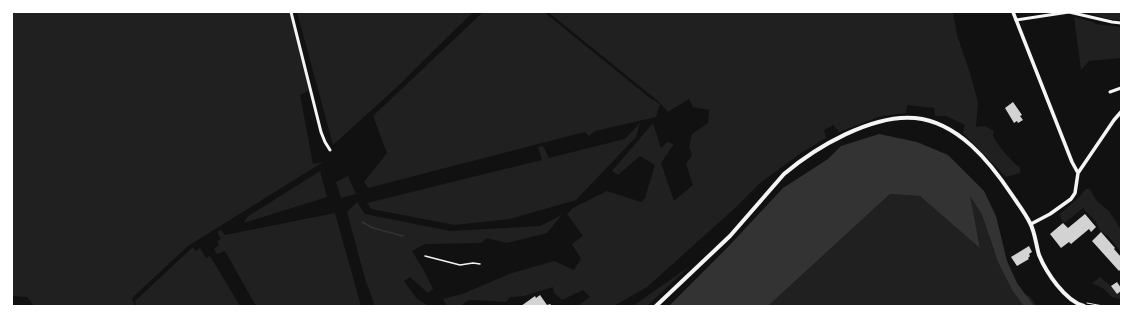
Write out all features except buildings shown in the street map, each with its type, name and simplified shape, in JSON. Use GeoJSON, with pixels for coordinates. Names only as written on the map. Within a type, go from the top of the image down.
{"type":"FeatureCollection","features":[{"type":"Feature","properties":{"kind":"main road"},"geometry":{"type":"LineString","coordinates":[[656,306],[688,274],[730,236],[784,174],[822,147],[853,131],[885,120],[901,118],[927,120],[941,126],[959,136],[979,154],[996,172],[1031,224],[1040,255],[1048,272],[1061,290],[1074,302],[1083,304]]}},
{"type":"Feature","properties":{"kind":"street"},"geometry":{"type":"LineString","coordinates":[[291,12],[322,132],[325,142],[330,150]]}},
{"type":"Feature","properties":{"kind":"street"},"geometry":{"type":"LineString","coordinates":[[1013,12],[1072,162],[1078,173]]}},
{"type":"Feature","properties":{"kind":"street"},"geometry":{"type":"LineString","coordinates":[[1016,20],[1069,12],[1121,23]]}},
{"type":"Feature","properties":{"kind":"street"},"geometry":{"type":"LineString","coordinates":[[1110,92],[1121,88]]}},
{"type":"Feature","properties":{"kind":"street"},"geometry":{"type":"LineString","coordinates":[[1031,224],[1050,214],[1071,199],[1075,193],[1078,173],[1121,112]]}},
{"type":"Feature","properties":{"kind":"lane"},"geometry":{"type":"LineString","coordinates":[[425,256],[460,265],[473,263],[480,264]]}},
{"type":"Feature","properties":{"kind":"path"},"geometry":{"type":"LineString","coordinates":[[1083,304],[1102,306]]}},
{"type":"Feature","properties":{"kind":"shaded area"},"geometry":{"type":"Polygon","coordinates":[[[12,12],[291,12],[309,90],[300,95],[313,164],[323,162],[188,246],[132,298],[135,306],[34,306],[27,297],[12,296],[12,12]]]}},
{"type":"Feature","properties":{"kind":"shaded area"},"geometry":{"type":"Polygon","coordinates":[[[297,12],[473,12],[397,87],[333,145],[297,12]]]}},
{"type":"Feature","properties":{"kind":"shaded area"},"geometry":{"type":"Polygon","coordinates":[[[483,12],[544,12],[650,98],[660,104],[656,117],[595,131],[602,125],[589,136],[585,132],[368,188],[364,182],[387,153],[373,116],[483,12]]]}},
{"type":"Feature","properties":{"kind":"shaded area"},"geometry":{"type":"Polygon","coordinates":[[[548,12],[953,12],[957,35],[978,102],[976,127],[985,126],[994,131],[993,136],[996,141],[1005,153],[1020,168],[1020,173],[1006,177],[963,133],[965,125],[946,116],[935,116],[934,108],[907,105],[906,113],[881,116],[839,132],[833,125],[824,130],[826,138],[801,153],[760,183],[734,209],[647,287],[614,306],[577,306],[590,297],[583,290],[562,300],[554,293],[553,287],[524,296],[510,297],[506,302],[471,300],[460,306],[447,306],[443,299],[462,294],[512,273],[554,261],[574,270],[581,259],[572,244],[583,236],[567,214],[573,208],[607,191],[641,202],[645,198],[655,165],[640,156],[618,175],[612,171],[653,123],[661,148],[667,142],[674,144],[661,163],[674,201],[693,185],[686,164],[692,155],[689,147],[692,134],[708,123],[709,110],[693,107],[689,99],[668,112],[658,101],[548,12]]]}},
{"type":"Feature","properties":{"kind":"shaded area"},"geometry":{"type":"Polygon","coordinates":[[[1085,12],[1121,12],[1121,20],[1109,19],[1085,12]]]}},
{"type":"Feature","properties":{"kind":"shaded area"},"geometry":{"type":"Polygon","coordinates":[[[1074,17],[1096,24],[1121,27],[1121,58],[1089,61],[1081,70],[1074,17]]]}},
{"type":"Feature","properties":{"kind":"shaded area"},"geometry":{"type":"Polygon","coordinates":[[[640,123],[636,137],[576,200],[510,219],[455,225],[371,209],[367,203],[542,160],[538,147],[543,146],[549,158],[625,139],[640,123]]]}},
{"type":"Feature","properties":{"kind":"shaded area"},"geometry":{"type":"Polygon","coordinates":[[[879,134],[917,142],[948,155],[984,191],[996,216],[1007,261],[1017,283],[1034,306],[1024,306],[1012,290],[998,262],[982,215],[970,196],[980,248],[920,196],[890,194],[768,306],[669,306],[727,248],[783,188],[828,159],[841,146],[879,134]]]}},
{"type":"Feature","properties":{"kind":"shaded area"},"geometry":{"type":"Polygon","coordinates":[[[320,171],[327,197],[244,223],[247,217],[320,171]]]}},
{"type":"Feature","properties":{"kind":"shaded area"},"geometry":{"type":"Polygon","coordinates":[[[348,176],[356,194],[341,198],[336,182],[348,176]]]}},
{"type":"Feature","properties":{"kind":"shaded area"},"geometry":{"type":"Polygon","coordinates":[[[1086,189],[1090,189],[1096,200],[1109,211],[1121,230],[1121,252],[1108,236],[1100,231],[1096,222],[1083,208],[1065,223],[1061,219],[1060,214],[1086,189]]]}},
{"type":"Feature","properties":{"kind":"shaded area"},"geometry":{"type":"Polygon","coordinates":[[[890,194],[920,196],[980,247],[969,195],[982,215],[998,262],[1012,290],[1029,296],[1037,306],[768,306],[890,194]]]}},
{"type":"Feature","properties":{"kind":"shaded area"},"geometry":{"type":"Polygon","coordinates":[[[357,202],[365,214],[450,231],[540,226],[562,215],[547,233],[507,243],[486,238],[481,243],[425,244],[412,251],[433,289],[428,293],[410,277],[404,281],[417,299],[429,306],[375,306],[366,282],[347,212],[357,202]]]}},
{"type":"Feature","properties":{"kind":"shaded area"},"geometry":{"type":"Polygon","coordinates":[[[335,213],[361,306],[256,306],[225,251],[217,254],[214,249],[219,245],[217,241],[221,239],[217,232],[221,230],[225,235],[335,213]]]}},
{"type":"Feature","properties":{"kind":"shaded area"},"geometry":{"type":"Polygon","coordinates":[[[193,247],[196,251],[200,248],[206,258],[210,256],[240,306],[136,306],[135,301],[193,247]]]}},
{"type":"Feature","properties":{"kind":"shaded area"},"geometry":{"type":"Polygon","coordinates":[[[690,266],[647,306],[633,306],[690,266]]]}},
{"type":"Feature","properties":{"kind":"shaded area"},"geometry":{"type":"Polygon","coordinates":[[[1100,277],[1111,286],[1117,294],[1121,291],[1121,299],[1112,297],[1104,289],[1092,283],[1100,277]]]}},
{"type":"Feature","properties":{"kind":"waterway"},"geometry":{"type":"LineString","coordinates":[[362,222],[373,228],[403,236]]}}]}
